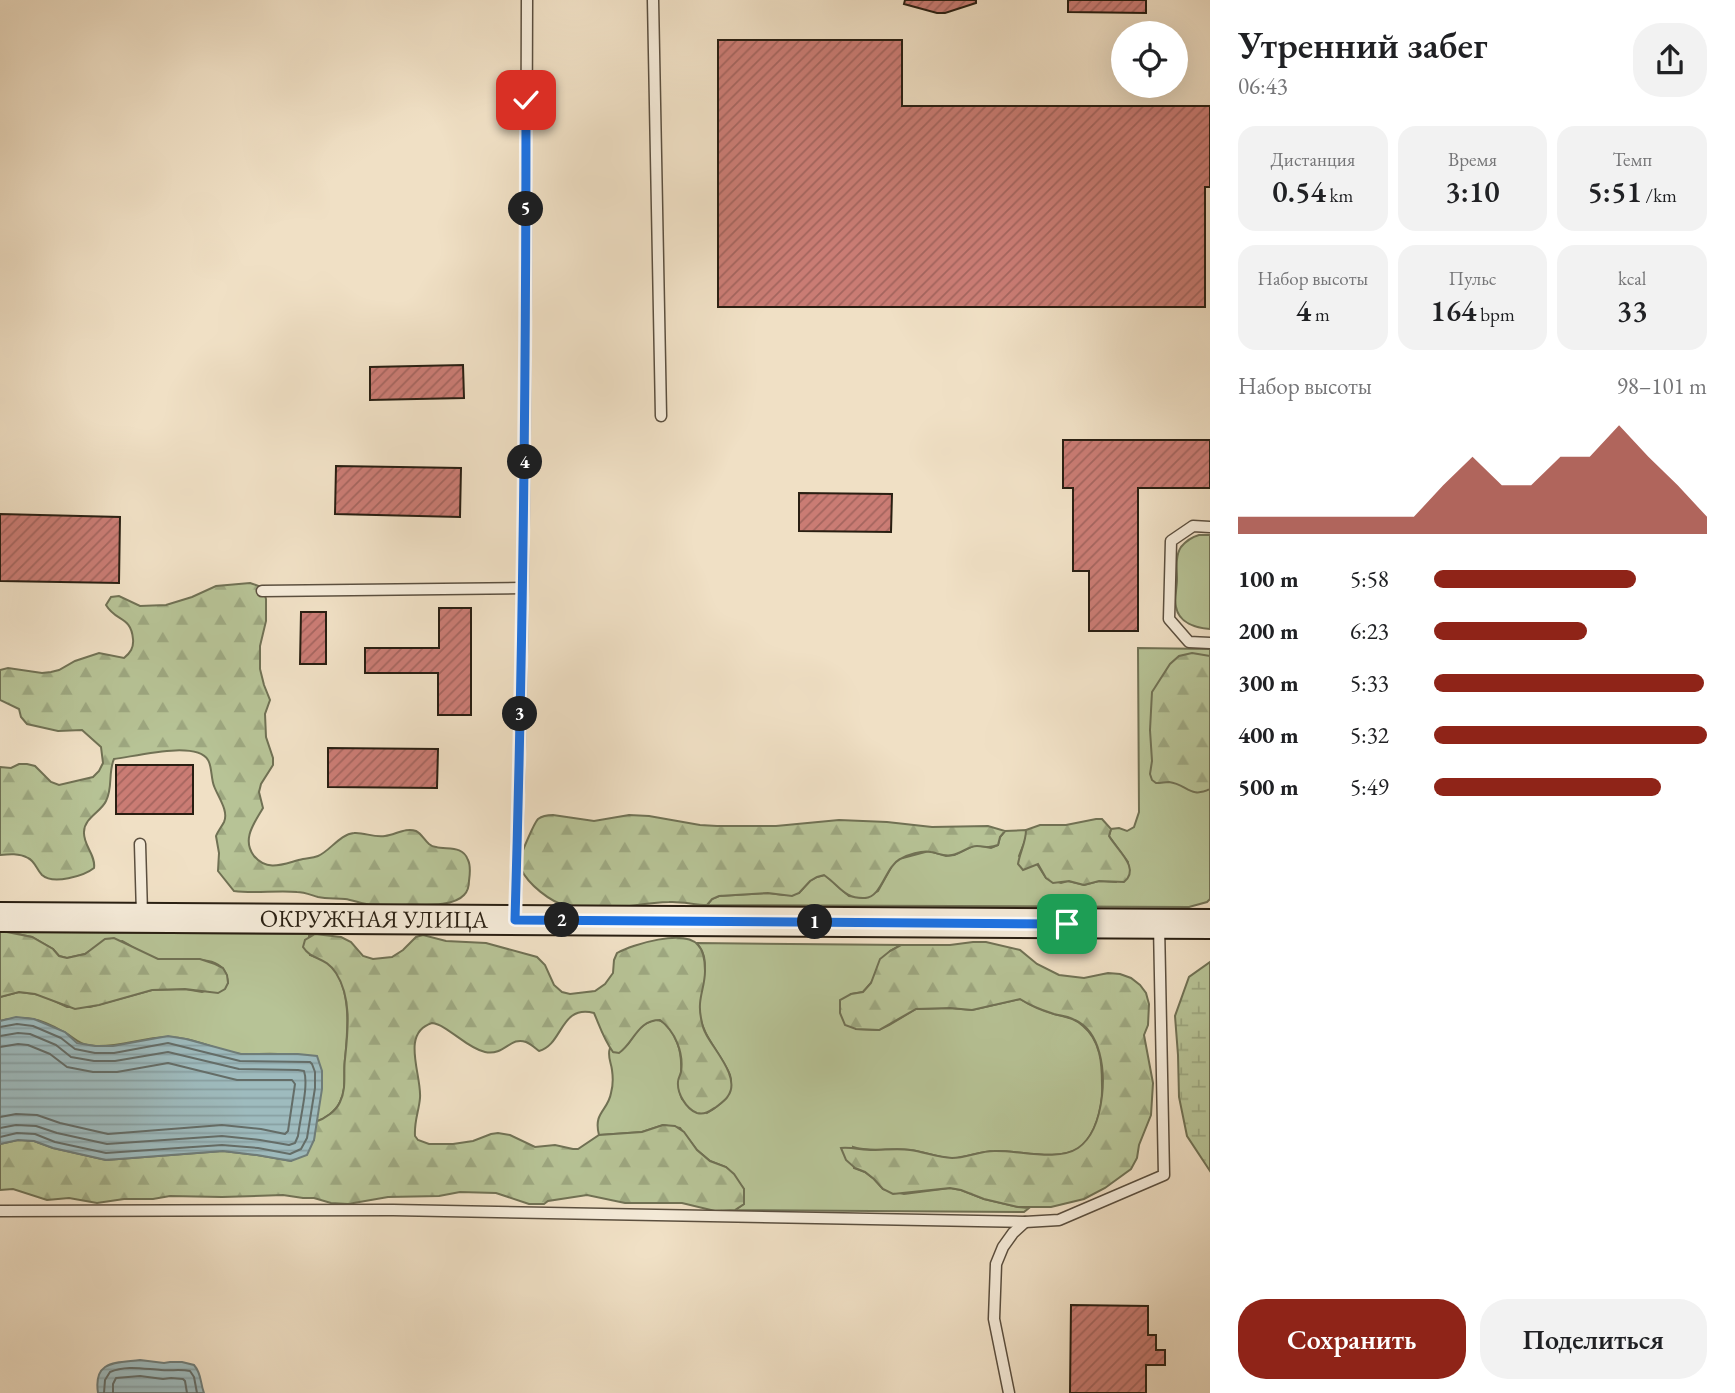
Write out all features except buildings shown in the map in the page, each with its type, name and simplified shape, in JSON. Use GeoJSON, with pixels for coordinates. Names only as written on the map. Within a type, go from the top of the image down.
{"type":"FeatureCollection","features":[{"type":"Feature","properties":{"kind":"main road","name":"ОКРУЖНАЯ УЛИЦА"},"geometry":{"type":"LineString","coordinates":[[0,917],[1210,924]]}},
{"type":"Feature","properties":{"kind":"lane"},"geometry":{"type":"LineString","coordinates":[[515,920],[526,400],[527,0]]}},
{"type":"Feature","properties":{"kind":"lane"},"geometry":{"type":"LineString","coordinates":[[653,0],[661,416]]}},
{"type":"Feature","properties":{"kind":"lane"},"geometry":{"type":"LineString","coordinates":[[1210,527],[1193,526],[1171,541],[1169,619],[1189,642],[1210,643]]}},
{"type":"Feature","properties":{"kind":"lane"},"geometry":{"type":"LineString","coordinates":[[261,591],[523,588]]}},
{"type":"Feature","properties":{"kind":"lane"},"geometry":{"type":"LineString","coordinates":[[140,844],[142,918]]}},
{"type":"Feature","properties":{"kind":"lane"},"geometry":{"type":"LineString","coordinates":[[0,1211],[393,1210],[1025,1222],[1059,1220],[1164,1175],[1160,924]]}},
{"type":"Feature","properties":{"kind":"lane"},"geometry":{"type":"LineString","coordinates":[[1009,1393],[994,1319],[996,1264],[1003,1247],[1025,1222]]}},
{"type":"Feature","properties":{"kind":"green space"},"geometry":{"type":"Polygon","coordinates":[[[1199,535],[1210,535],[1210,629],[1184,621],[1175,604],[1179,551],[1187,541],[1199,535]]]}},
{"type":"Feature","properties":{"kind":"green space"},"geometry":{"type":"Polygon","coordinates":[[[250,583],[264,591],[266,599],[260,669],[270,700],[265,714],[266,737],[273,765],[261,784],[259,792],[263,808],[249,837],[250,850],[259,861],[277,865],[318,856],[349,834],[381,836],[412,830],[433,846],[459,850],[466,855],[470,867],[469,885],[459,899],[435,904],[379,906],[345,899],[321,898],[300,892],[234,891],[218,871],[216,836],[224,822],[224,809],[213,783],[208,760],[191,751],[164,751],[114,759],[106,801],[85,827],[85,841],[94,863],[94,868],[89,871],[68,878],[47,878],[25,856],[0,855],[0,767],[11,768],[19,764],[35,766],[51,782],[59,785],[93,777],[103,763],[101,747],[82,730],[58,731],[27,724],[19,709],[0,700],[0,670],[8,668],[51,672],[99,653],[124,658],[132,648],[132,632],[106,605],[111,597],[119,596],[140,606],[166,605],[216,586],[250,583]]]}},
{"type":"Feature","properties":{"kind":"green space"},"geometry":{"type":"Polygon","coordinates":[[[1138,648],[1210,649],[1210,899],[1207,902],[1189,907],[707,905],[719,896],[799,893],[810,881],[825,875],[849,896],[865,898],[878,891],[893,864],[899,859],[929,851],[946,856],[954,855],[975,845],[991,848],[998,845],[1005,831],[1026,830],[1019,856],[1030,866],[1037,864],[1046,878],[1061,883],[1068,881],[1084,885],[1099,881],[1116,882],[1128,862],[1109,836],[1111,829],[1127,831],[1134,827],[1139,812],[1138,648]]]}},
{"type":"Feature","properties":{"kind":"green space"},"geometry":{"type":"Polygon","coordinates":[[[1192,653],[1210,656],[1210,789],[1203,792],[1193,792],[1175,783],[1156,783],[1150,774],[1152,692],[1170,664],[1179,656],[1192,653]]]}},
{"type":"Feature","properties":{"kind":"green space"},"geometry":{"type":"Polygon","coordinates":[[[553,815],[594,821],[629,815],[649,816],[717,826],[776,826],[839,820],[932,827],[988,826],[1005,831],[995,846],[974,846],[949,855],[923,852],[903,857],[891,868],[876,893],[865,898],[847,894],[824,875],[810,881],[799,893],[792,896],[768,893],[719,896],[707,905],[669,902],[592,909],[567,906],[554,901],[534,886],[521,869],[520,858],[536,822],[541,817],[553,815]]]}},
{"type":"Feature","properties":{"kind":"green space"},"geometry":{"type":"Polygon","coordinates":[[[1102,819],[1111,829],[1109,836],[1129,865],[1129,877],[1124,882],[1099,881],[1084,885],[1069,881],[1053,883],[1046,878],[1038,864],[1023,870],[1018,864],[1026,830],[1040,825],[1066,825],[1102,819]]]}},
{"type":"Feature","properties":{"kind":"green space"},"geometry":{"type":"Polygon","coordinates":[[[0,932],[32,937],[53,949],[59,956],[67,958],[85,954],[105,939],[114,938],[158,959],[200,959],[215,964],[223,968],[228,983],[225,989],[218,993],[185,989],[152,990],[75,1009],[35,994],[19,992],[0,997],[0,932]]]}},
{"type":"Feature","properties":{"kind":"green space"},"geometry":{"type":"Polygon","coordinates":[[[7,932],[315,934],[309,936],[310,955],[323,960],[334,969],[347,1006],[344,1086],[340,1102],[330,1114],[315,1122],[318,1106],[278,1054],[240,1054],[175,1037],[96,1046],[80,1042],[39,1021],[17,1018],[0,1021],[0,997],[19,992],[44,996],[67,1007],[90,1007],[152,990],[185,989],[202,992],[228,983],[225,972],[209,961],[157,959],[122,941],[67,958],[59,956],[53,949],[32,937],[7,932]]]}},
{"type":"Feature","properties":{"kind":"green space"},"geometry":{"type":"Polygon","coordinates":[[[315,934],[341,937],[351,942],[363,956],[373,959],[392,957],[416,937],[423,935],[446,941],[486,943],[537,957],[545,965],[554,985],[562,992],[570,994],[595,991],[605,984],[613,973],[617,953],[624,949],[670,938],[691,940],[700,948],[704,961],[705,977],[700,1005],[703,1026],[725,1064],[731,1081],[728,1096],[716,1107],[705,1113],[697,1113],[683,1100],[678,1086],[682,1065],[680,1050],[670,1030],[660,1020],[652,1021],[641,1028],[619,1053],[613,1052],[594,1013],[574,1014],[553,1041],[539,1051],[520,1041],[498,1051],[485,1052],[432,1023],[422,1028],[415,1045],[420,1098],[415,1136],[429,1144],[453,1144],[498,1133],[510,1135],[535,1147],[555,1145],[578,1149],[599,1135],[642,1132],[663,1125],[675,1126],[684,1132],[697,1150],[710,1161],[726,1167],[734,1174],[744,1189],[744,1204],[735,1210],[715,1211],[682,1203],[625,1203],[587,1195],[548,1201],[544,1204],[529,1204],[496,1193],[460,1192],[439,1196],[388,1197],[348,1204],[283,1195],[170,1196],[97,1203],[69,1198],[47,1200],[13,1189],[0,1190],[0,1144],[18,1140],[34,1141],[106,1160],[223,1151],[291,1161],[314,1140],[315,1122],[336,1108],[344,1086],[348,1026],[345,993],[332,968],[310,955],[303,947],[305,940],[315,934]]]}},
{"type":"Feature","properties":{"kind":"green space"},"geometry":{"type":"Polygon","coordinates":[[[986,942],[1020,950],[1037,964],[1059,975],[1084,978],[1108,973],[1120,974],[1131,978],[1146,993],[1149,1004],[1148,1025],[1144,1035],[1153,1083],[1151,1115],[1131,1169],[1084,1199],[1051,1207],[1018,1207],[950,1188],[893,1194],[846,1160],[841,1148],[905,1149],[952,1158],[994,1151],[1060,1154],[1078,1148],[1088,1138],[1098,1117],[1102,1096],[1102,1064],[1091,1033],[1072,1019],[1020,999],[972,1010],[916,1009],[879,1030],[856,1029],[845,1025],[840,1013],[840,1000],[863,992],[871,983],[880,959],[890,951],[901,945],[986,942]]]}},
{"type":"Feature","properties":{"kind":"green space"},"geometry":{"type":"Polygon","coordinates":[[[696,943],[901,945],[890,951],[863,992],[851,994],[856,1029],[879,1030],[916,1009],[972,1010],[1020,999],[1041,1010],[1073,1019],[1089,1032],[1099,1053],[1102,1093],[1094,1128],[1079,1148],[1049,1155],[995,1151],[952,1158],[911,1150],[867,1150],[853,1147],[854,1168],[865,1172],[883,1189],[904,1194],[950,1188],[984,1199],[1029,1208],[1024,1212],[735,1210],[744,1204],[744,1189],[726,1167],[710,1161],[697,1150],[680,1128],[663,1125],[642,1132],[599,1135],[599,1116],[609,1099],[612,1087],[610,1048],[614,1052],[625,1047],[640,1028],[653,1020],[664,1023],[676,1041],[681,1059],[679,1088],[682,1099],[707,1113],[729,1093],[730,1075],[708,1037],[699,1011],[705,966],[702,950],[696,943]]]}},
{"type":"Feature","properties":{"kind":"green space"},"geometry":{"type":"Polygon","coordinates":[[[1210,962],[1210,1171],[1187,1136],[1179,1097],[1175,1016],[1189,977],[1210,962]]]}},
{"type":"Feature","properties":{"kind":"water"},"geometry":{"type":"Polygon","coordinates":[[[16,1017],[34,1019],[65,1032],[77,1043],[95,1046],[113,1046],[168,1036],[241,1054],[317,1056],[322,1071],[322,1089],[314,1140],[307,1155],[291,1161],[223,1151],[106,1160],[34,1141],[18,1140],[0,1144],[0,1021],[16,1017]]]}},
{"type":"Feature","properties":{"kind":"water"},"geometry":{"type":"Polygon","coordinates":[[[140,1360],[194,1365],[200,1375],[204,1393],[98,1393],[99,1374],[108,1365],[140,1360]]]}},
{"type":"Feature","properties":{"kind":"route"},"geometry":{"type":"LineString","coordinates":[[526,100],[526,400],[515,920],[1067,924]]}}]}
